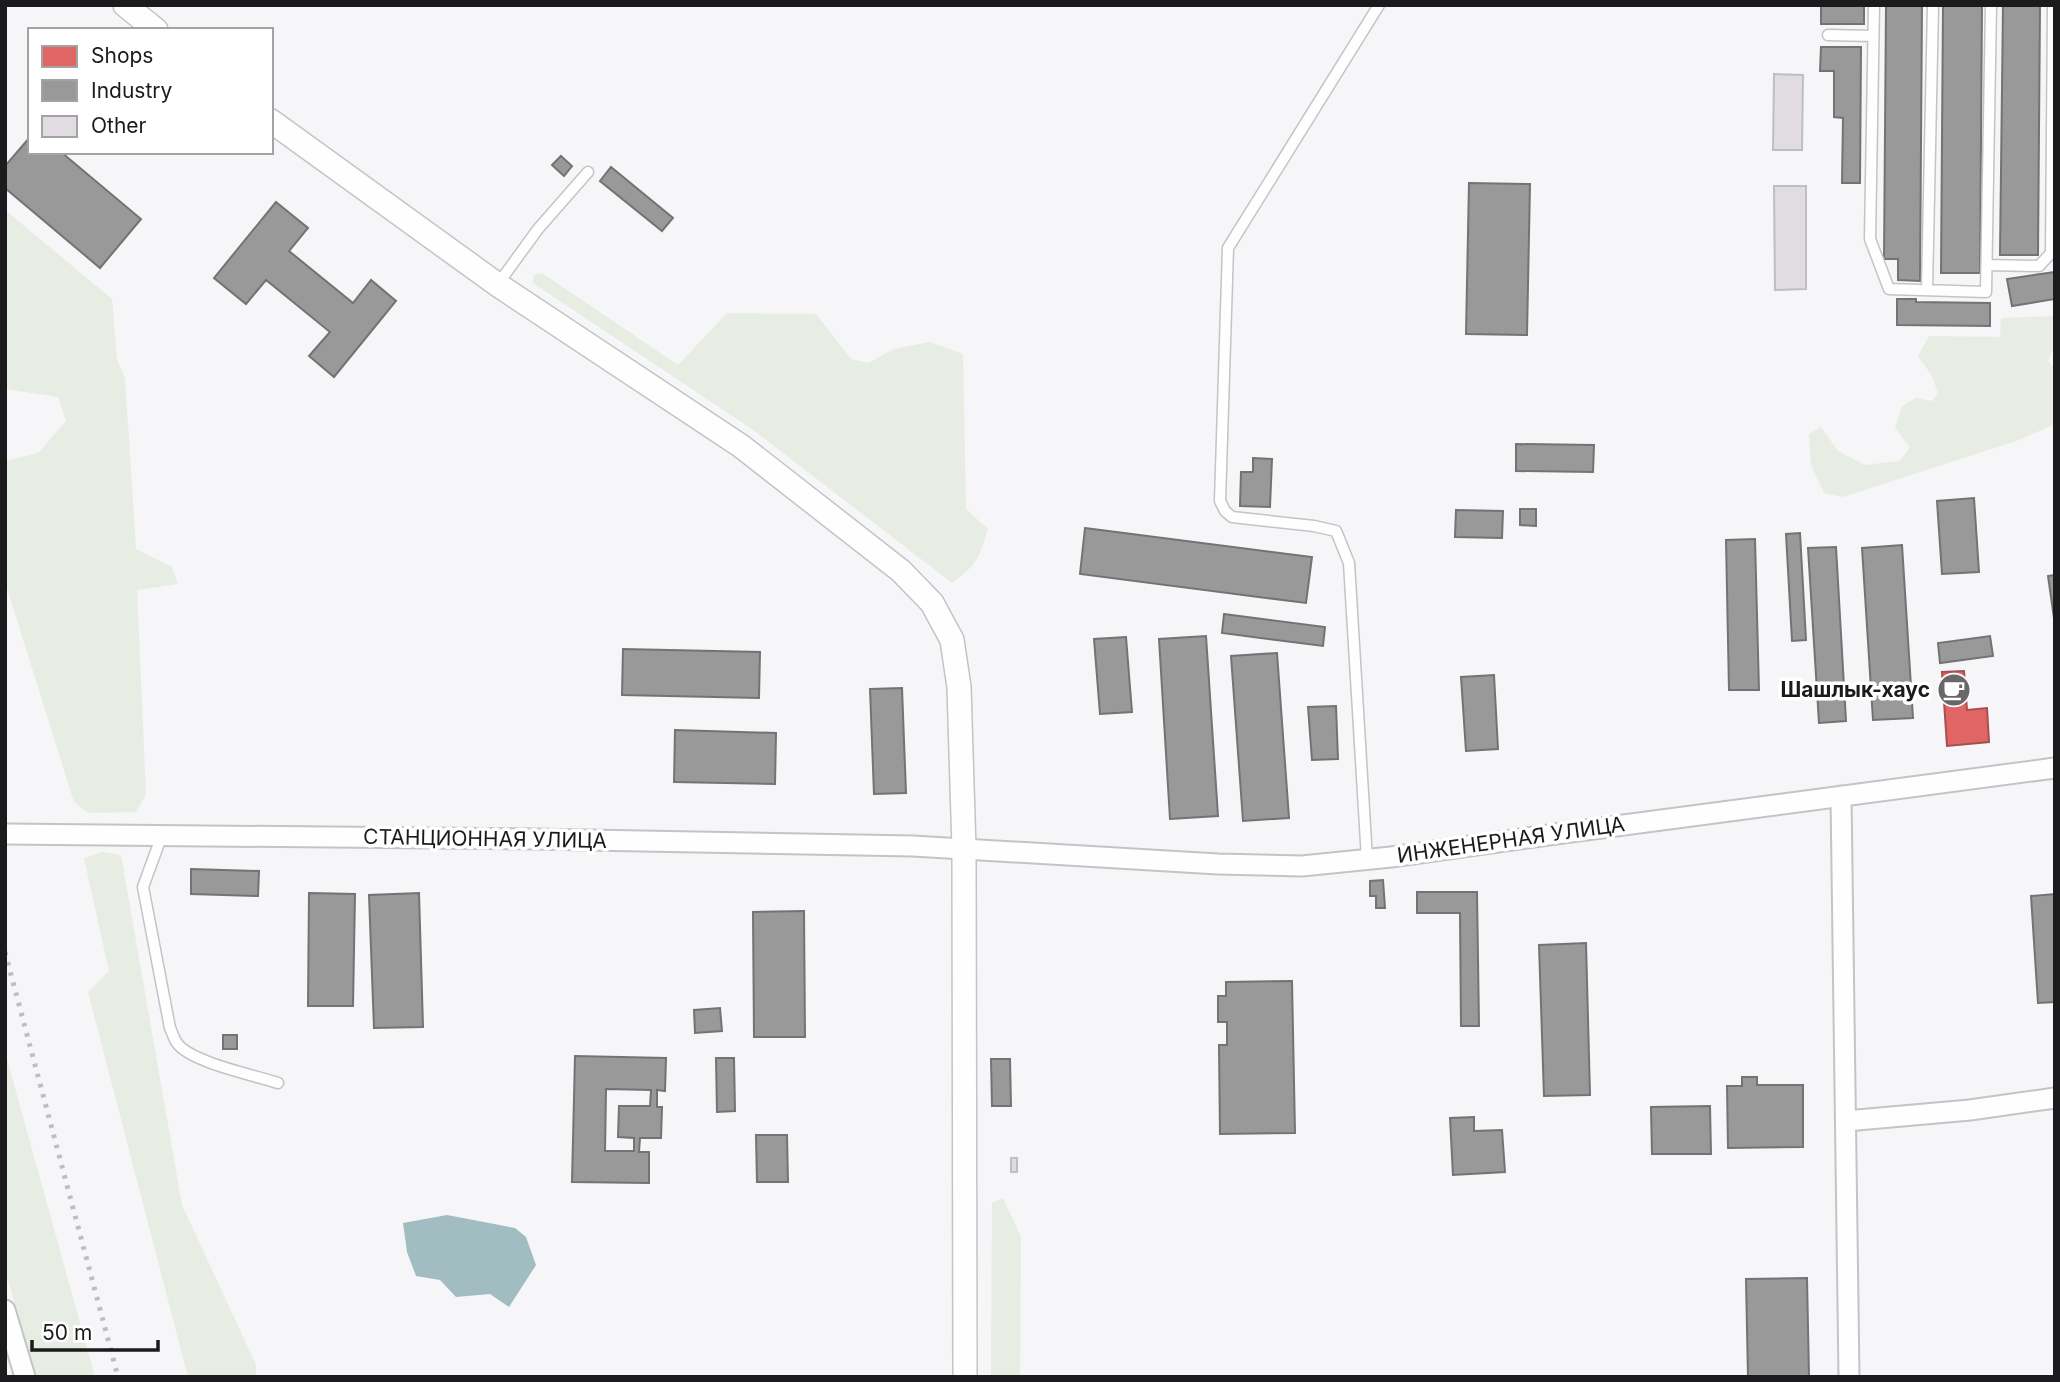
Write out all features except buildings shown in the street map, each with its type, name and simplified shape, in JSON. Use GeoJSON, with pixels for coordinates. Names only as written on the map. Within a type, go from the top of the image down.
{"type":"FeatureCollection","features":[{"type":"Feature","properties":{"kind":"street"},"geometry":{"type":"LineString","coordinates":[[125,5],[154,28]]}},
{"type":"Feature","properties":{"kind":"street"},"geometry":{"type":"LineString","coordinates":[[273,122],[498,285],[741,446],[901,571],[932,603],[952,640],[959,687],[964,849],[965,1377]]}},
{"type":"Feature","properties":{"kind":"street","name":"ИНЖЕНЕРНАЯ УЛИЦА"},"geometry":{"type":"LineString","coordinates":[[964,849],[1218,864],[1302,866],[2055,768]]}},
{"type":"Feature","properties":{"kind":"street"},"geometry":{"type":"LineString","coordinates":[[1841,796],[1849,1377]]}},
{"type":"Feature","properties":{"kind":"street","name":"СТАНЦИОННАЯ УЛИЦА"},"geometry":{"type":"LineString","coordinates":[[5,834],[900,845],[964,849]]}},
{"type":"Feature","properties":{"kind":"street"},"geometry":{"type":"LineString","coordinates":[[1846,1121],[1970,1110],[2055,1098]]}},
{"type":"Feature","properties":{"kind":"street"},"geometry":{"type":"LineString","coordinates":[[5,1310],[25,1377]]}},
{"type":"Feature","properties":{"kind":"lane"},"geometry":{"type":"LineString","coordinates":[[1367,859],[1349,563],[1336,531],[1232,517],[1220,501],[1228,248],[1379,5]]}},
{"type":"Feature","properties":{"kind":"lane"},"geometry":{"type":"LineString","coordinates":[[1874,5],[1870,239],[1889,289],[1986,292],[1991,5]]}},
{"type":"Feature","properties":{"kind":"lane"},"geometry":{"type":"LineString","coordinates":[[1927,290],[1933,5]]}},
{"type":"Feature","properties":{"kind":"lane"},"geometry":{"type":"LineString","coordinates":[[1987,265],[2039,266],[2051,253],[2053,5]]}},
{"type":"Feature","properties":{"kind":"lane"},"geometry":{"type":"LineString","coordinates":[[1828,35],[1873,36]]}},
{"type":"Feature","properties":{"kind":"lane"},"geometry":{"type":"LineString","coordinates":[[498,285],[538,229],[588,172]]}},
{"type":"Feature","properties":{"kind":"lane"},"geometry":{"type":"LineString","coordinates":[[162,835],[142,887],[170,1028],[177,1043],[188,1054],[278,1083]]}},
{"type":"Feature","properties":{"kind":"shaded area"},"geometry":{"type":"Polygon","coordinates":[[[5,210],[112,299],[117,360],[125,378],[136,549],[172,567],[178,584],[137,590],[146,794],[136,812],[88,813],[74,802],[5,582],[5,461],[38,453],[66,421],[58,397],[5,389],[5,210]]]}},
{"type":"Feature","properties":{"kind":"shaded area"},"geometry":{"type":"Polygon","coordinates":[[[542,273],[678,365],[727,313],[816,314],[851,359],[868,363],[894,349],[930,342],[963,354],[966,509],[988,529],[976,560],[952,583],[752,429],[533,283],[534,275],[542,273]]]}},
{"type":"Feature","properties":{"kind":"shaded area"},"geometry":{"type":"Polygon","coordinates":[[[2055,316],[2055,344],[2048,361],[2055,368],[2055,424],[2019,440],[1843,497],[1824,493],[1811,465],[1809,434],[1821,427],[1838,451],[1865,465],[1900,461],[1910,447],[1895,428],[1902,406],[1916,398],[1932,401],[1938,393],[1932,376],[1918,356],[1929,336],[2000,337],[2001,318],[2055,316]]]}},
{"type":"Feature","properties":{"kind":"shaded area"},"geometry":{"type":"Polygon","coordinates":[[[102,852],[121,855],[182,1205],[256,1365],[256,1377],[188,1377],[88,992],[109,971],[84,858],[102,852]]]}},
{"type":"Feature","properties":{"kind":"shaded area"},"geometry":{"type":"Polygon","coordinates":[[[5,1052],[95,1377],[36,1377],[5,1270],[5,1052]]]}},
{"type":"Feature","properties":{"kind":"shaded area"},"geometry":{"type":"Polygon","coordinates":[[[1003,1198],[1021,1237],[1020,1377],[991,1377],[992,1203],[1003,1198]]]}},
{"type":"Feature","properties":{"kind":"water"},"geometry":{"type":"Polygon","coordinates":[[[447,1215],[515,1228],[526,1237],[536,1265],[509,1307],[490,1294],[456,1297],[440,1280],[416,1276],[407,1252],[403,1223],[447,1215]]]}},
{"type":"Feature","properties":{"kind":"railway"},"geometry":{"type":"LineString","coordinates":[[5,952],[118,1377]]}},
{"type":"Feature","properties":{"kind":"place","name":"Шашлык-хаус"},"geometry":{"type":"Point","coordinates":[1954,690]}}]}
